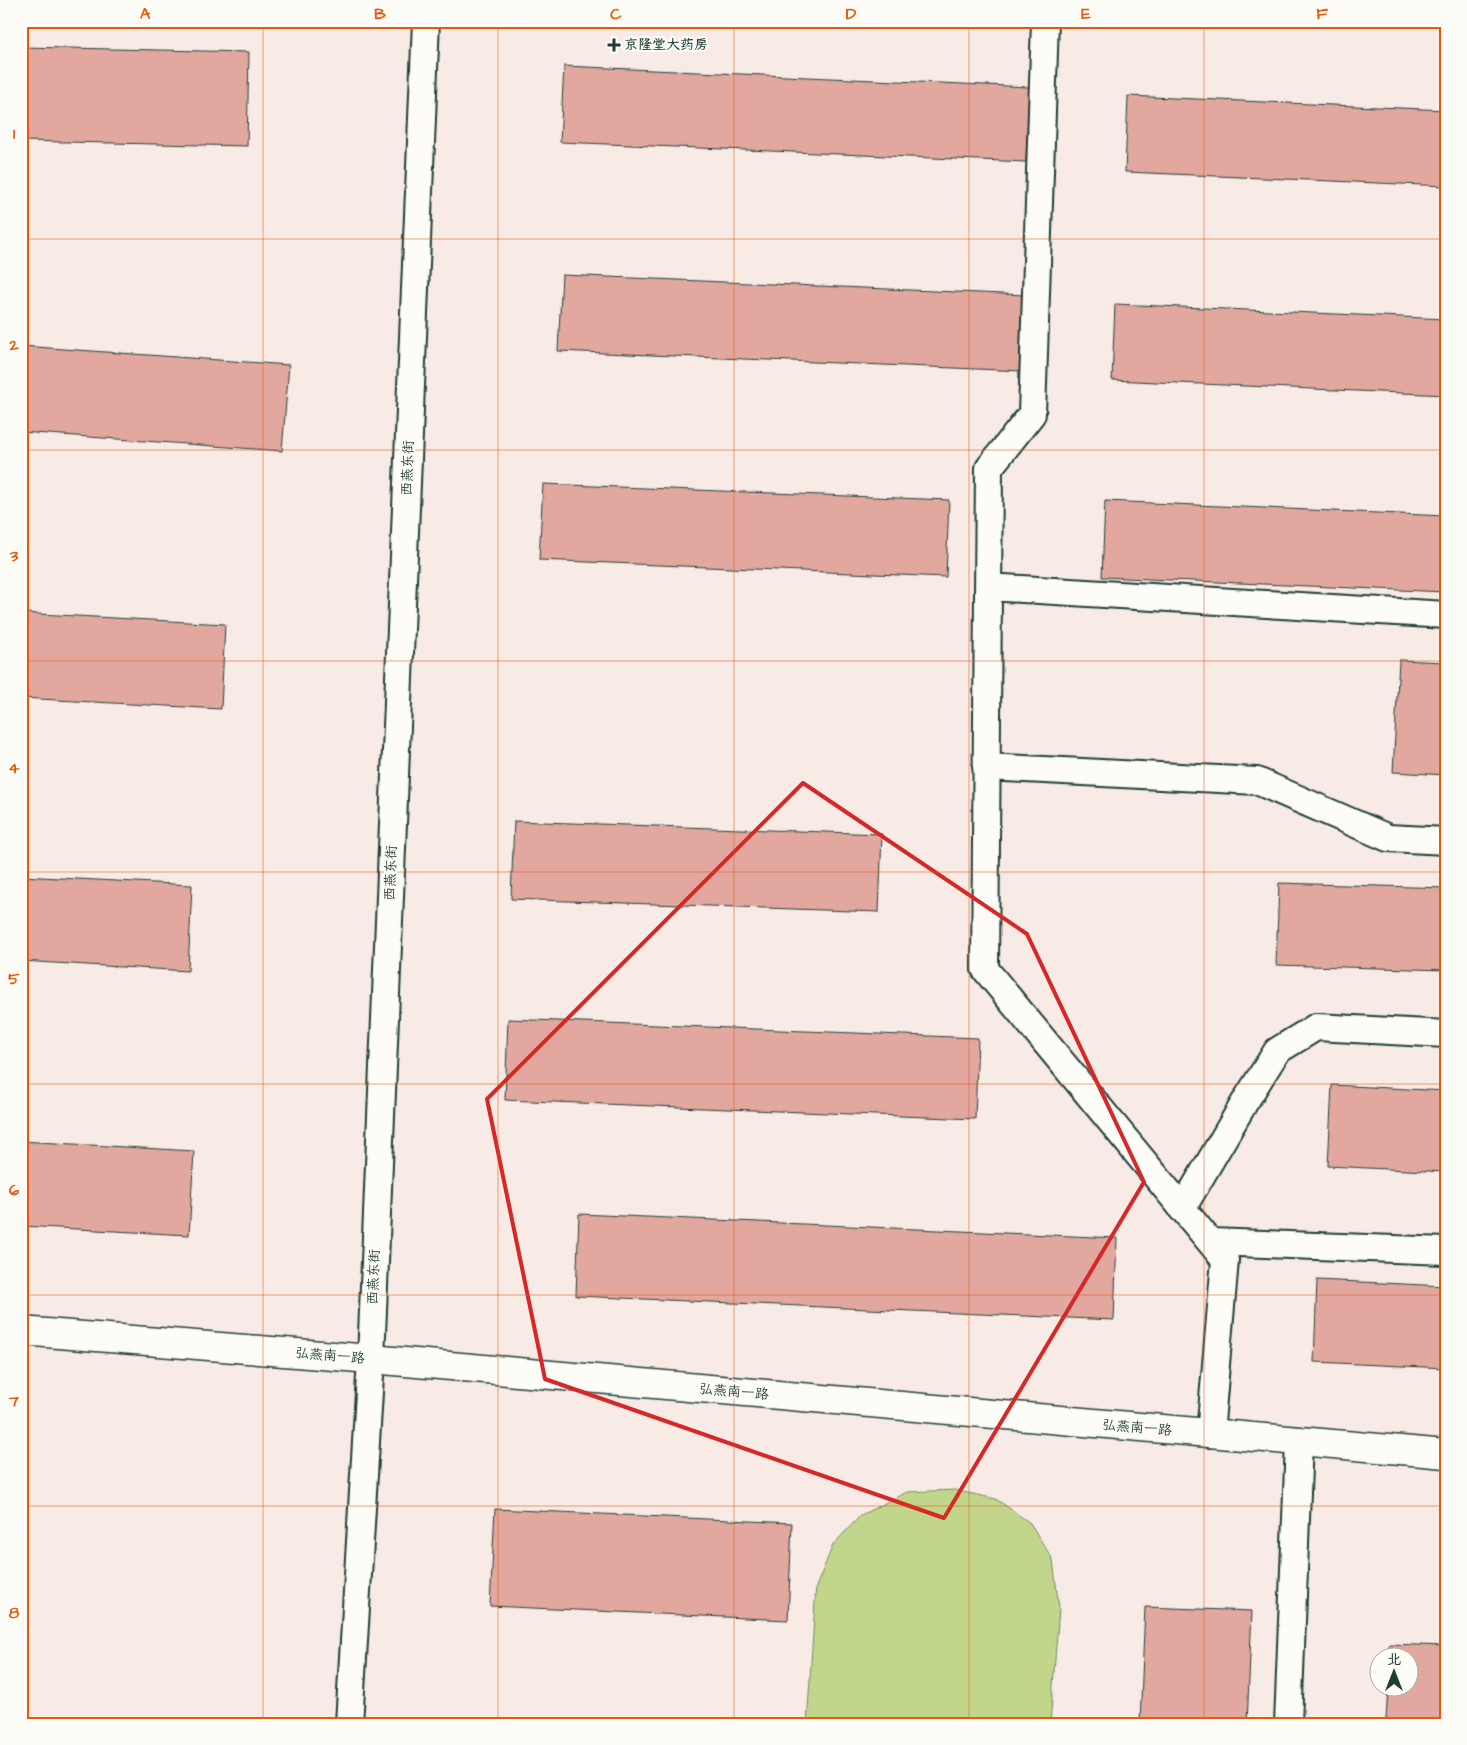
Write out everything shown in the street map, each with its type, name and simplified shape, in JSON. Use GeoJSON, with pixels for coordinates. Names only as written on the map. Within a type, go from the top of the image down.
{"type":"FeatureCollection","features":[{"type":"Feature","properties":{"kind":"street","name":"西燕东街"},"geometry":{"type":"LineString","coordinates":[[349,1724],[370,1359],[426,21]]}},
{"type":"Feature","properties":{"kind":"street"},"geometry":{"type":"LineString","coordinates":[[1045,21],[1032,414],[989,468],[985,969],[1225,1260],[1210,1434]]}},
{"type":"Feature","properties":{"kind":"street"},"geometry":{"type":"LineString","coordinates":[[988,587],[1446,615]]}},
{"type":"Feature","properties":{"kind":"street"},"geometry":{"type":"LineString","coordinates":[[986,767],[1257,781],[1388,838],[1446,841]]}},
{"type":"Feature","properties":{"kind":"street"},"geometry":{"type":"LineString","coordinates":[[1182,1208],[1277,1051],[1316,1027],[1446,1034]]}},
{"type":"Feature","properties":{"kind":"street"},"geometry":{"type":"LineString","coordinates":[[1211,1242],[1446,1251]]}},
{"type":"Feature","properties":{"kind":"street","name":"弘燕南一路"},"geometry":{"type":"LineString","coordinates":[[21,1331],[370,1359],[1446,1454]]}},
{"type":"Feature","properties":{"kind":"street"},"geometry":{"type":"LineString","coordinates":[[1288,1724],[1300,1441]]}},
{"type":"Feature","properties":{"kind":"highlighted area"},"geometry":{"type":"Polygon","coordinates":[[[803,783],[1027,934],[1144,1182],[944,1518],[545,1379],[487,1099],[803,783]]]}},
{"type":"Feature","properties":{"kind":"green space"},"geometry":{"type":"Polygon","coordinates":[[[954,1490],[996,1499],[1030,1523],[1053,1560],[1059,1608],[1050,1724],[807,1724],[816,1587],[833,1545],[861,1515],[907,1492],[954,1490]]]}},
{"type":"Feature","properties":{"kind":"building"},"geometry":{"type":"Polygon","coordinates":[[[21,47],[249,52],[247,146],[21,141],[21,47]]]}},
{"type":"Feature","properties":{"kind":"building"},"geometry":{"type":"Polygon","coordinates":[[[564,66],[1029,87],[1026,162],[560,142],[564,66]]]}},
{"type":"Feature","properties":{"kind":"building"},"geometry":{"type":"Polygon","coordinates":[[[1128,96],[1446,110],[1446,186],[1125,172],[1128,96]]]}},
{"type":"Feature","properties":{"kind":"building"},"geometry":{"type":"Polygon","coordinates":[[[562,275],[1026,295],[1023,371],[558,351],[562,275]]]}},
{"type":"Feature","properties":{"kind":"building"},"geometry":{"type":"Polygon","coordinates":[[[1115,304],[1446,319],[1446,395],[1112,380],[1115,304]]]}},
{"type":"Feature","properties":{"kind":"building"},"geometry":{"type":"Polygon","coordinates":[[[21,346],[289,365],[282,451],[21,432],[21,346]]]}},
{"type":"Feature","properties":{"kind":"building"},"geometry":{"type":"Polygon","coordinates":[[[543,484],[949,500],[946,577],[539,560],[543,484]]]}},
{"type":"Feature","properties":{"kind":"building"},"geometry":{"type":"Polygon","coordinates":[[[1105,501],[1446,516],[1446,592],[1102,577],[1105,501]]]}},
{"type":"Feature","properties":{"kind":"building"},"geometry":{"type":"Polygon","coordinates":[[[21,613],[225,624],[221,709],[21,698],[21,613]]]}},
{"type":"Feature","properties":{"kind":"building"},"geometry":{"type":"Polygon","coordinates":[[[1399,660],[1446,662],[1446,775],[1393,772],[1399,660]]]}},
{"type":"Feature","properties":{"kind":"building"},"geometry":{"type":"Polygon","coordinates":[[[514,821],[882,834],[879,912],[511,899],[514,821]]]}},
{"type":"Feature","properties":{"kind":"building"},"geometry":{"type":"Polygon","coordinates":[[[21,876],[192,885],[188,971],[21,961],[21,876]]]}},
{"type":"Feature","properties":{"kind":"building"},"geometry":{"type":"Polygon","coordinates":[[[1279,883],[1446,888],[1446,970],[1276,965],[1279,883]]]}},
{"type":"Feature","properties":{"kind":"building"},"geometry":{"type":"Polygon","coordinates":[[[508,1019],[978,1038],[975,1119],[505,1100],[508,1019]]]}},
{"type":"Feature","properties":{"kind":"building"},"geometry":{"type":"Polygon","coordinates":[[[1332,1085],[1446,1091],[1446,1172],[1328,1166],[1332,1085]]]}},
{"type":"Feature","properties":{"kind":"building"},"geometry":{"type":"Polygon","coordinates":[[[21,1141],[194,1151],[189,1235],[21,1226],[21,1141]]]}},
{"type":"Feature","properties":{"kind":"building"},"geometry":{"type":"Polygon","coordinates":[[[579,1214],[1117,1238],[1114,1320],[576,1296],[579,1214]]]}},
{"type":"Feature","properties":{"kind":"building"},"geometry":{"type":"Polygon","coordinates":[[[1317,1280],[1446,1286],[1446,1368],[1314,1362],[1317,1280]]]}},
{"type":"Feature","properties":{"kind":"building"},"geometry":{"type":"Polygon","coordinates":[[[495,1509],[792,1523],[788,1620],[490,1606],[495,1509]]]}},
{"type":"Feature","properties":{"kind":"building"},"geometry":{"type":"Polygon","coordinates":[[[1145,1607],[1252,1611],[1247,1724],[1140,1724],[1145,1607]]]}},
{"type":"Feature","properties":{"kind":"building"},"geometry":{"type":"Polygon","coordinates":[[[1389,1644],[1446,1646],[1446,1722],[1386,1720],[1387,1698],[1420,1698],[1420,1648],[1389,1648],[1389,1644]]]}},
{"type":"Feature","properties":{"kind":"place","name":"京隆堂大药房"},"geometry":{"type":"Point","coordinates":[614,45]}}]}
